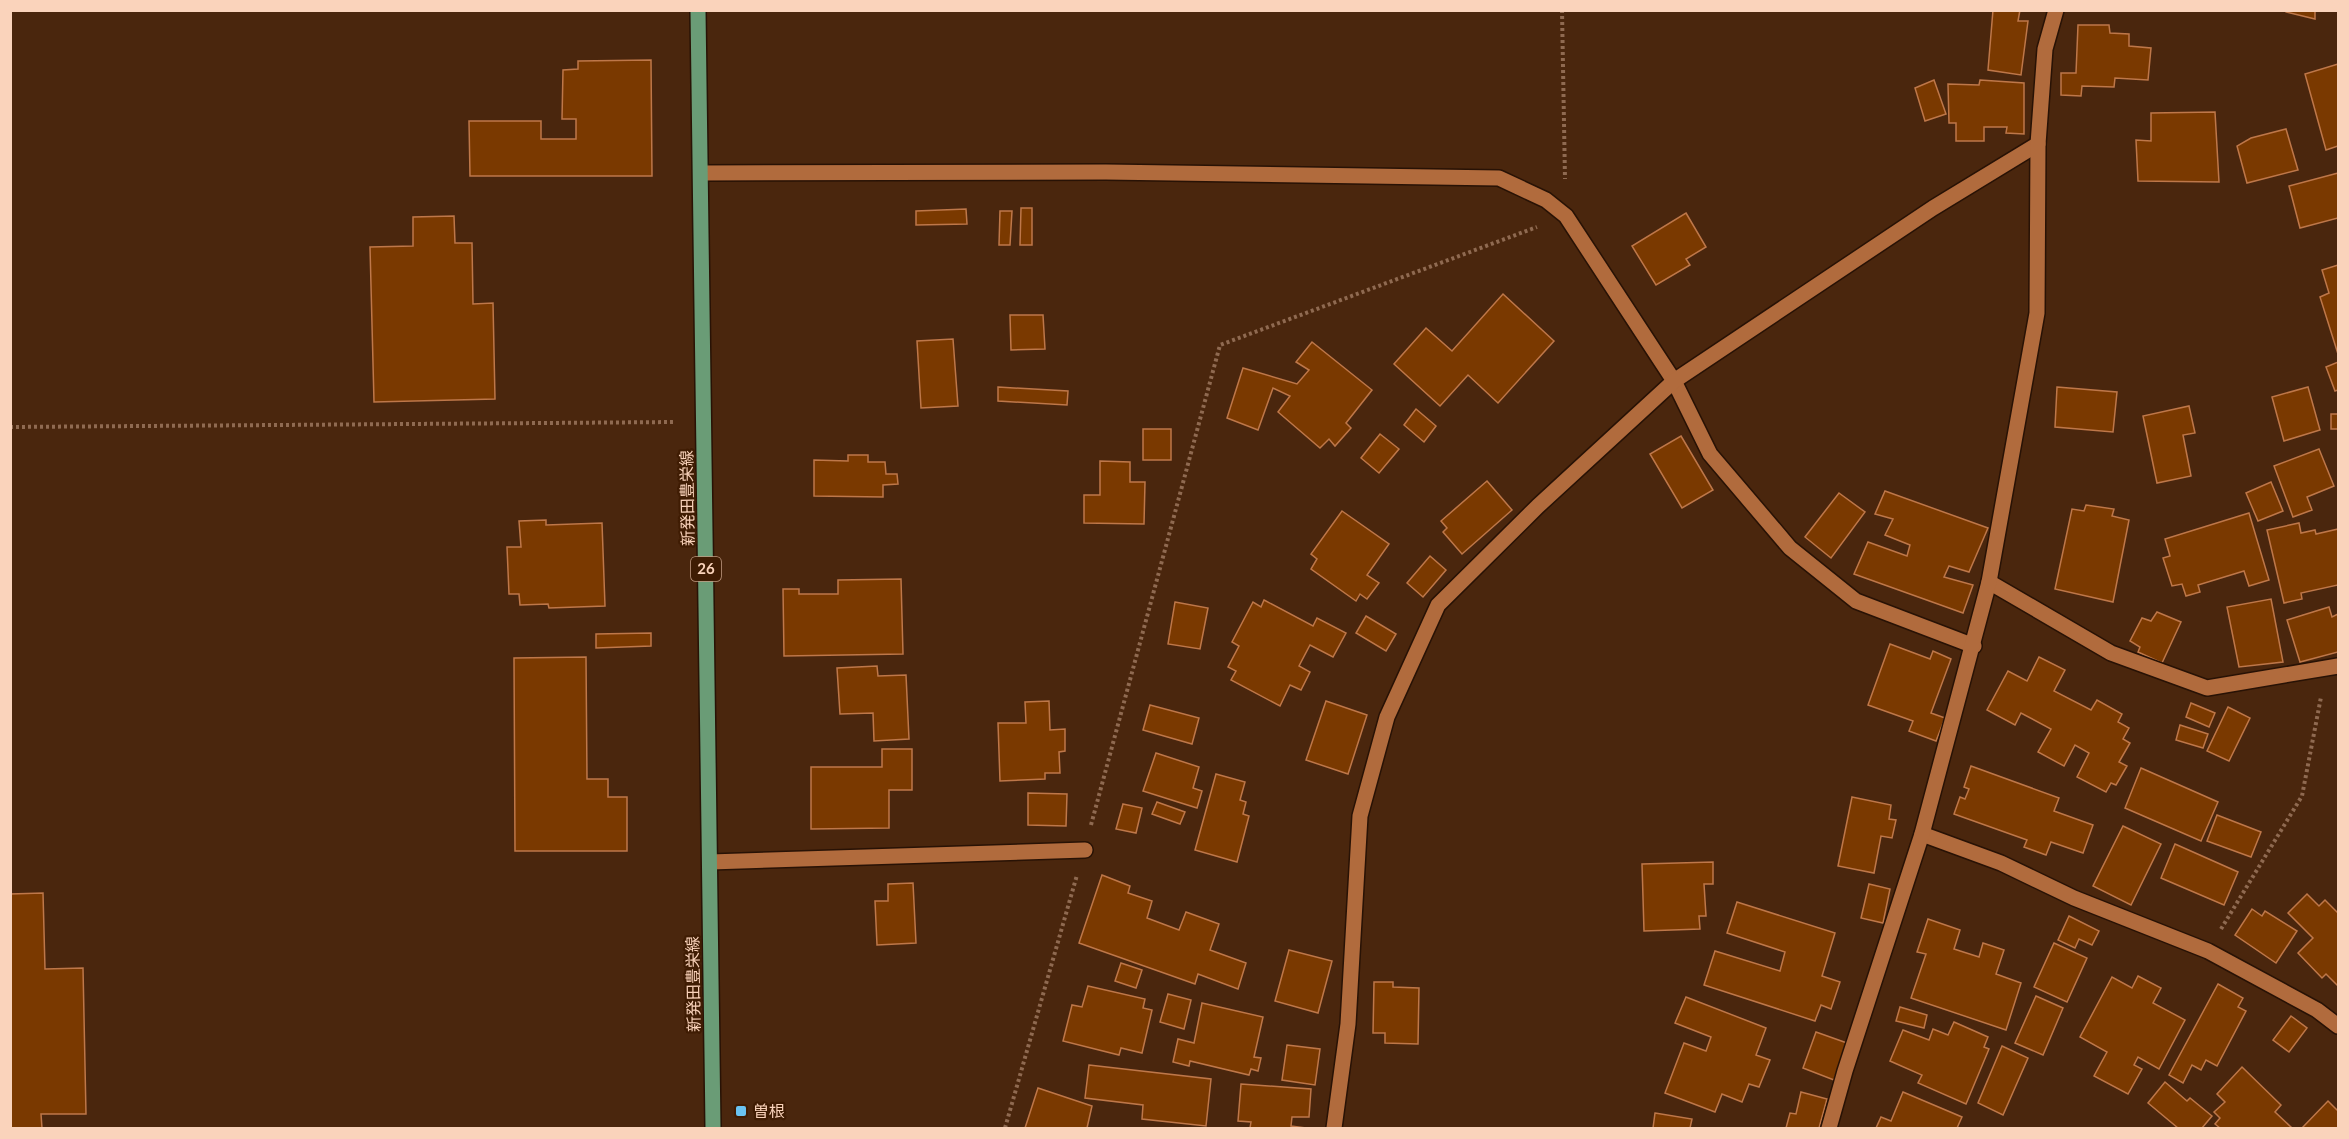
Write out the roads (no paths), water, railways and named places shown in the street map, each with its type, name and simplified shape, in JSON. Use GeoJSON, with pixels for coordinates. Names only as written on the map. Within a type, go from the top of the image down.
{"type":"FeatureCollection","features":[{"type":"Feature","properties":{"kind":"main road","name":"新発田豊栄線"},"geometry":{"type":"LineString","coordinates":[[698,10],[713,1128]]}},
{"type":"Feature","properties":{"kind":"street"},"geometry":{"type":"LineString","coordinates":[[1829,1128],[1845,1071],[1922,834],[1974,646],[1989,582],[2037,313],[2038,144],[2045,50],[2056,10]]}},
{"type":"Feature","properties":{"kind":"street"},"geometry":{"type":"LineString","coordinates":[[1334,1128],[1348,1024],[1360,816],[1387,717],[1438,605],[1538,506],[1674,381],[1933,208],[2038,144]]}},
{"type":"Feature","properties":{"kind":"street"},"geometry":{"type":"LineString","coordinates":[[700,173],[1106,172],[1499,178],[1546,200],[1566,216],[1674,381],[1710,454],[1790,548],[1856,602],[1974,646]]}},
{"type":"Feature","properties":{"kind":"street"},"geometry":{"type":"LineString","coordinates":[[1989,582],[2111,653],[2207,688],[2332,668]]}},
{"type":"Feature","properties":{"kind":"street"},"geometry":{"type":"LineString","coordinates":[[1922,834],[2001,863],[2074,898],[2208,951],[2317,1010],[2338,1026]]}},
{"type":"Feature","properties":{"kind":"street"},"geometry":{"type":"LineString","coordinates":[[710,862],[1085,850]]}},
{"type":"Feature","properties":{"kind":"place","name":"曽根"},"geometry":{"type":"Point","coordinates":[741,1111]}}]}
